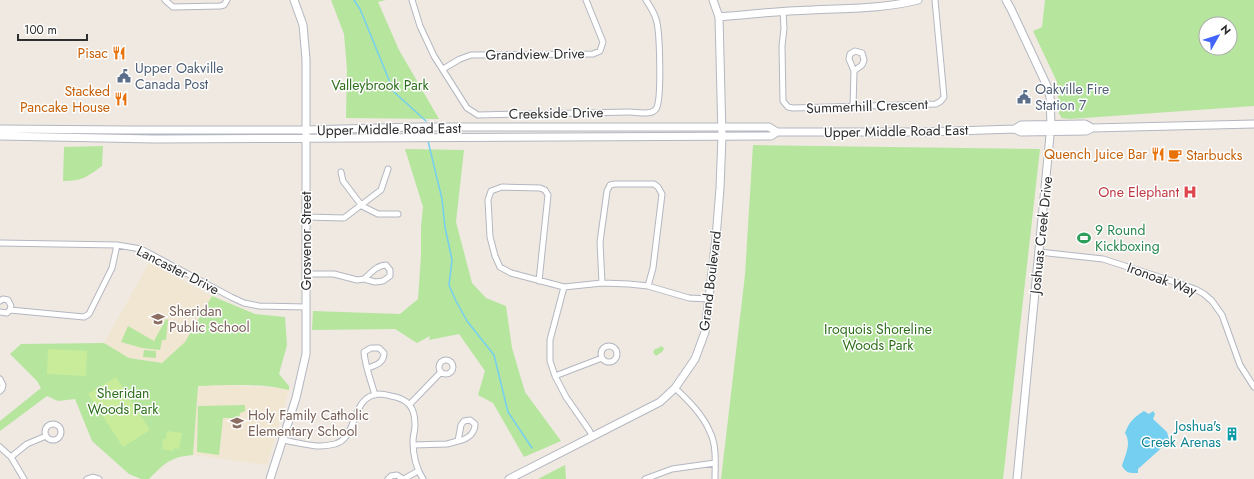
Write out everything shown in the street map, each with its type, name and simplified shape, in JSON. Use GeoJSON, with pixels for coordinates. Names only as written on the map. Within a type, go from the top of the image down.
{"type":"FeatureCollection","features":[{"type":"Feature","properties":{"kind":"street"},"geometry":{"type":"LineString","coordinates":[[165,0],[173,7],[220,6],[224,5],[227,0]]}},
{"type":"Feature","properties":{"kind":"street","name":"Grosvenor Street"},"geometry":{"type":"LineString","coordinates":[[270,479],[296,398],[304,364],[306,343],[306,59],[304,25],[294,0]]}},
{"type":"Feature","properties":{"kind":"street","name":"Creekside Drive"},"geometry":{"type":"LineString","coordinates":[[412,0],[420,26],[434,56],[467,108],[478,114],[650,113],[656,109],[658,104],[659,86],[659,38],[656,20],[646,0]]}},
{"type":"Feature","properties":{"kind":"street","name":"Grandview Drive"},"geometry":{"type":"LineString","coordinates":[[443,69],[460,59],[471,55],[593,54],[600,51],[603,42],[586,0]]}},
{"type":"Feature","properties":{"kind":"street","name":"Grand Boulevard"},"geometry":{"type":"LineString","coordinates":[[508,479],[660,402],[675,388],[695,359],[705,332],[716,238],[720,188],[722,132],[719,17],[713,0]]}},
{"type":"Feature","properties":{"kind":"street"},"geometry":{"type":"LineString","coordinates":[[719,17],[782,11],[883,7],[918,0]]}},
{"type":"Feature","properties":{"kind":"street","name":"Summerhill Crescent"},"geometry":{"type":"LineString","coordinates":[[782,11],[784,28],[782,46],[783,101],[785,104],[792,108],[936,104],[943,100],[944,97],[935,0]]}},
{"type":"Feature","properties":{"kind":"street","name":"Joshuas Creek Drive"},"geometry":{"type":"LineString","coordinates":[[1006,0],[1047,86],[1050,97],[1051,128],[1017,479]]}},
{"type":"Feature","properties":{"kind":"street"},"geometry":{"type":"LineString","coordinates":[[853,107],[854,70]]}},
{"type":"Feature","properties":{"kind":"street","name":"Upper Middle Road East"},"geometry":{"type":"LineString","coordinates":[[0,136],[154,139],[306,134],[417,127],[722,132],[769,127],[777,132],[926,132],[1015,129],[1021,125],[1051,128],[1085,124],[1092,128],[1254,124]]}},
{"type":"Feature","properties":{"kind":"street","name":"Upper Middle Road East"},"geometry":{"type":"LineString","coordinates":[[0,129],[306,134]]}},
{"type":"Feature","properties":{"kind":"street"},"geometry":{"type":"LineString","coordinates":[[306,217],[344,218],[362,206],[381,190],[388,169]]}},
{"type":"Feature","properties":{"kind":"street"},"geometry":{"type":"LineString","coordinates":[[341,172],[343,181],[362,206],[378,214],[398,214]]}},
{"type":"Feature","properties":{"kind":"street"},"geometry":{"type":"LineString","coordinates":[[602,283],[600,242],[607,191],[610,185],[654,184],[658,187],[662,194],[654,268],[648,286]]}},
{"type":"Feature","properties":{"kind":"street"},"geometry":{"type":"LineString","coordinates":[[539,280],[548,195],[545,190],[540,188],[502,187],[491,191],[488,200],[490,237],[495,256],[500,267],[511,273],[564,287],[602,283],[648,286],[689,298],[708,299]]}},
{"type":"Feature","properties":{"kind":"street","name":"Lancaster Drive"},"geometry":{"type":"LineString","coordinates":[[0,243],[117,245],[141,249],[244,303],[259,306],[306,307]]}},
{"type":"Feature","properties":{"kind":"street"},"geometry":{"type":"LineString","coordinates":[[0,312],[7,313],[10,310],[84,317],[89,314],[112,268],[117,245]]}},
{"type":"Feature","properties":{"kind":"street","name":"Ironoak Way"},"geometry":{"type":"LineString","coordinates":[[1039,252],[1103,259],[1181,284],[1204,294],[1212,301],[1222,315],[1240,365],[1254,387]]}},
{"type":"Feature","properties":{"kind":"street"},"geometry":{"type":"LineString","coordinates":[[306,274],[334,274],[357,280],[364,279],[375,282],[383,281],[390,276],[390,270],[386,265],[382,265],[377,267],[364,279]]}},
{"type":"Feature","properties":{"kind":"street"},"geometry":{"type":"LineString","coordinates":[[564,287],[550,340],[550,361],[555,376],[566,397],[592,436]]}},
{"type":"Feature","properties":{"kind":"street"},"geometry":{"type":"LineString","coordinates":[[0,301],[6,299],[10,301],[10,310]]}},
{"type":"Feature","properties":{"kind":"street"},"geometry":{"type":"LineString","coordinates":[[368,368],[380,363],[384,358],[384,353],[379,348],[370,348],[364,352],[365,361],[375,395]]}},
{"type":"Feature","properties":{"kind":"street"},"geometry":{"type":"LineString","coordinates":[[555,376],[602,358]]}},
{"type":"Feature","properties":{"kind":"street"},"geometry":{"type":"LineString","coordinates":[[410,404],[441,372]]}},
{"type":"Feature","properties":{"kind":"street"},"geometry":{"type":"LineString","coordinates":[[0,379],[3,385],[0,391]]}},
{"type":"Feature","properties":{"kind":"street"},"geometry":{"type":"LineString","coordinates":[[675,388],[697,411],[711,433],[715,453],[715,479]]}},
{"type":"Feature","properties":{"kind":"street"},"geometry":{"type":"LineString","coordinates":[[283,440],[310,446],[336,444],[349,432],[357,411],[362,403],[369,397],[379,394],[398,397],[410,404],[412,409],[415,426],[414,445],[418,471],[423,479]]}},
{"type":"Feature","properties":{"kind":"street"},"geometry":{"type":"LineString","coordinates":[[10,457],[27,444],[46,436]]}},
{"type":"Feature","properties":{"kind":"street"},"geometry":{"type":"LineString","coordinates":[[414,445],[447,444],[458,441]]}},
{"type":"Feature","properties":{"kind":"street"},"geometry":{"type":"LineString","coordinates":[[0,447],[10,457],[24,479]]}},
{"type":"Feature","properties":{"kind":"street"},"geometry":{"type":"LineString","coordinates":[[645,479],[683,466],[715,464]]}},
{"type":"Feature","properties":{"kind":"street"},"geometry":{"type":"LineString","coordinates":[[388,479],[391,476],[397,475],[403,479],[418,471]]}},
{"type":"Feature","properties":{"kind":"street"},"geometry":{"type":"LineString","coordinates":[[87,479],[93,476],[99,479]]}},
{"type":"Feature","properties":{"kind":"shaded area","name":"Sheridan Public School"},"geometry":{"type":"Polygon","coordinates":[[[149,263],[212,296],[185,342],[162,363],[129,358],[104,343],[149,263]]]}},
{"type":"Feature","properties":{"kind":"shaded area","name":"Holy Family Catholic Elementary School"},"geometry":{"type":"Polygon","coordinates":[[[228,385],[289,390],[267,465],[193,455],[198,386],[228,385]]]}},
{"type":"Feature","properties":{"kind":"green space","name":"Valleybrook Park"},"geometry":{"type":"Polygon","coordinates":[[[331,0],[386,0],[378,2],[399,50],[439,119],[346,118],[347,69],[344,34],[331,0]]]}},
{"type":"Feature","properties":{"kind":"green space"},"geometry":{"type":"Polygon","coordinates":[[[1045,0],[1254,0],[1254,106],[1070,119],[1061,118],[1059,114],[1057,82],[1033,31],[1042,27],[1045,0]]]}},
{"type":"Feature","properties":{"kind":"green space","name":"Iroquois Shoreline Woods Park"},"geometry":{"type":"Polygon","coordinates":[[[753,145],[1040,149],[1003,479],[721,479],[745,275],[753,145]]]}},
{"type":"Feature","properties":{"kind":"green space"},"geometry":{"type":"Polygon","coordinates":[[[103,146],[102,166],[84,178],[63,181],[64,147],[103,146]]]}},
{"type":"Feature","properties":{"kind":"green space"},"geometry":{"type":"Polygon","coordinates":[[[405,149],[464,150],[456,222],[472,283],[486,298],[506,306],[512,348],[525,392],[561,441],[524,457],[493,403],[478,395],[485,371],[459,334],[429,340],[430,336],[417,343],[395,329],[312,330],[313,311],[400,314],[418,299],[423,207],[405,149]]]}},
{"type":"Feature","properties":{"kind":"green space","name":"Sheridan Woods Park"},"geometry":{"type":"Polygon","coordinates":[[[212,296],[255,314],[285,317],[287,345],[279,374],[289,386],[289,390],[256,385],[198,386],[193,455],[173,459],[159,469],[149,479],[141,479],[129,474],[92,441],[75,399],[58,401],[47,396],[0,431],[0,421],[41,388],[37,381],[10,354],[21,344],[104,343],[129,358],[162,363],[185,342],[212,296]]]}},
{"type":"Feature","properties":{"kind":"green space"},"geometry":{"type":"Polygon","coordinates":[[[166,319],[168,320],[166,340],[162,340],[160,350],[142,348],[121,342],[128,326],[154,341],[166,319]]]}},
{"type":"Feature","properties":{"kind":"green space"},"geometry":{"type":"Polygon","coordinates":[[[661,346],[664,348],[663,351],[656,356],[653,352],[656,348],[657,349],[661,346]]]}},
{"type":"Feature","properties":{"kind":"green space"},"geometry":{"type":"Polygon","coordinates":[[[48,349],[87,351],[86,376],[47,374],[48,349]]]}},
{"type":"Feature","properties":{"kind":"green space"},"geometry":{"type":"Polygon","coordinates":[[[144,350],[156,351],[156,358],[143,357],[144,350]]]}},
{"type":"Feature","properties":{"kind":"green space"},"geometry":{"type":"Polygon","coordinates":[[[116,377],[150,430],[123,447],[88,394],[116,377]]]}},
{"type":"Feature","properties":{"kind":"green space"},"geometry":{"type":"Polygon","coordinates":[[[245,405],[245,411],[240,413],[239,418],[223,418],[219,455],[197,452],[198,406],[245,405]]]}},
{"type":"Feature","properties":{"kind":"green space"},"geometry":{"type":"Polygon","coordinates":[[[167,431],[182,433],[179,449],[174,448],[174,451],[162,449],[163,439],[166,439],[167,431]]]}},
{"type":"Feature","properties":{"kind":"green space"},"geometry":{"type":"Polygon","coordinates":[[[565,465],[566,479],[538,479],[565,465]]]}},
{"type":"Feature","properties":{"kind":"water"},"geometry":{"type":"Polygon","coordinates":[[[1144,411],[1149,414],[1153,411],[1155,414],[1153,419],[1167,432],[1169,439],[1167,443],[1138,469],[1138,473],[1133,473],[1125,470],[1122,466],[1128,445],[1125,433],[1132,420],[1144,411]]]}},
{"type":"Feature","properties":{"kind":"waterway"},"geometry":{"type":"LineString","coordinates":[[354,0],[360,9],[394,92],[426,121]]}},
{"type":"Feature","properties":{"kind":"waterway"},"geometry":{"type":"LineString","coordinates":[[428,141],[442,199],[445,227],[452,260],[449,285],[467,321],[494,355],[508,412],[532,448]]}},
{"type":"Feature","properties":{"kind":"place","name":"Pisac"},"geometry":{"type":"Point","coordinates":[119,53]}},
{"type":"Feature","properties":{"kind":"place","name":"Upper Oakville Canada Post"},"geometry":{"type":"Point","coordinates":[124,76]}},
{"type":"Feature","properties":{"kind":"place","name":"Oakville Fire Station 7"},"geometry":{"type":"Point","coordinates":[1024,97]}},
{"type":"Feature","properties":{"kind":"place","name":"Stacked Pancake House"},"geometry":{"type":"Point","coordinates":[121,99]}},
{"type":"Feature","properties":{"kind":"place","name":"Quench Juice Bar"},"geometry":{"type":"Point","coordinates":[1158,154]}},
{"type":"Feature","properties":{"kind":"place","name":"Starbucks"},"geometry":{"type":"Point","coordinates":[1175,155]}},
{"type":"Feature","properties":{"kind":"place","name":"One Elephant"},"geometry":{"type":"Point","coordinates":[1190,192]}},
{"type":"Feature","properties":{"kind":"place","name":"9 Round Kickboxing"},"geometry":{"type":"Point","coordinates":[1084,238]}},
{"type":"Feature","properties":{"kind":"place","name":"Sheridan Public School"},"geometry":{"type":"Point","coordinates":[158,319]}},
{"type":"Feature","properties":{"kind":"place","name":"Holy Family Catholic Elementary School"},"geometry":{"type":"Point","coordinates":[237,423]}},
{"type":"Feature","properties":{"kind":"place","name":"Joshua's Creek Arenas"},"geometry":{"type":"Point","coordinates":[1232,434]}}]}
